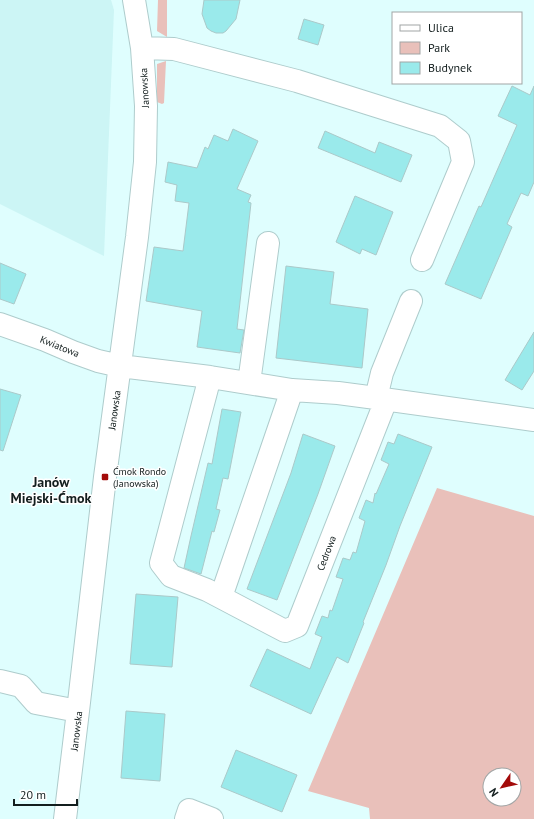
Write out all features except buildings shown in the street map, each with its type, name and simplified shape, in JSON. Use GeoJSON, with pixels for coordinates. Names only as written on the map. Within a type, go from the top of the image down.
{"type":"FeatureCollection","features":[{"type":"Feature","properties":{"kind":"street","name":"Janowska"},"geometry":{"type":"LineString","coordinates":[[65,819],[105,477],[137,237],[145,162],[146,106],[140,6]]}},
{"type":"Feature","properties":{"kind":"street"},"geometry":{"type":"LineString","coordinates":[[142,48],[174,49],[282,77],[440,126],[459,141],[463,162],[422,260]]}},
{"type":"Feature","properties":{"kind":"street"},"geometry":{"type":"LineString","coordinates":[[249,383],[268,243]]}},
{"type":"Feature","properties":{"kind":"street"},"geometry":{"type":"LineString","coordinates":[[381,399],[382,372],[411,301]]}},
{"type":"Feature","properties":{"kind":"street","name":"Kwiatowa"},"geometry":{"type":"LineString","coordinates":[[0,324],[98,361],[120,366]]}},
{"type":"Feature","properties":{"kind":"street"},"geometry":{"type":"LineString","coordinates":[[120,366],[210,377],[292,390],[338,393],[532,417]]}},
{"type":"Feature","properties":{"kind":"street","name":"Cedrowa"},"geometry":{"type":"LineString","coordinates":[[210,377],[161,563],[171,576],[207,590],[285,631],[297,626],[381,399]]}},
{"type":"Feature","properties":{"kind":"street"},"geometry":{"type":"LineString","coordinates":[[221,597],[292,390]]}},
{"type":"Feature","properties":{"kind":"street"},"geometry":{"type":"LineString","coordinates":[[0,681],[21,686],[36,703],[78,711]]}},
{"type":"Feature","properties":{"kind":"street"},"geometry":{"type":"LineString","coordinates":[[186,819],[189,810],[212,819]]}},
{"type":"Feature","properties":{"kind":"shaded area"},"geometry":{"type":"Polygon","coordinates":[[[0,0],[111,0],[114,10],[104,256],[0,204],[0,0]]]}},
{"type":"Feature","properties":{"kind":"green space"},"geometry":{"type":"Polygon","coordinates":[[[158,0],[167,0],[167,37],[157,31],[158,0]]]}},
{"type":"Feature","properties":{"kind":"green space"},"geometry":{"type":"Polygon","coordinates":[[[166,61],[164,103],[162,104],[157,102],[157,64],[166,61]]]}},
{"type":"Feature","properties":{"kind":"green space"},"geometry":{"type":"Polygon","coordinates":[[[437,488],[534,516],[534,819],[370,819],[369,808],[308,791],[437,488]]]}},
{"type":"Feature","properties":{"kind":"place","name":"Ćmok Rondo (Janowska)"},"geometry":{"type":"Point","coordinates":[105,477]}},
{"type":"Feature","properties":{"kind":"district","name":"Janów Miejski-Ćmok"},"geometry":{"type":"Point","coordinates":[51,490]}}]}
